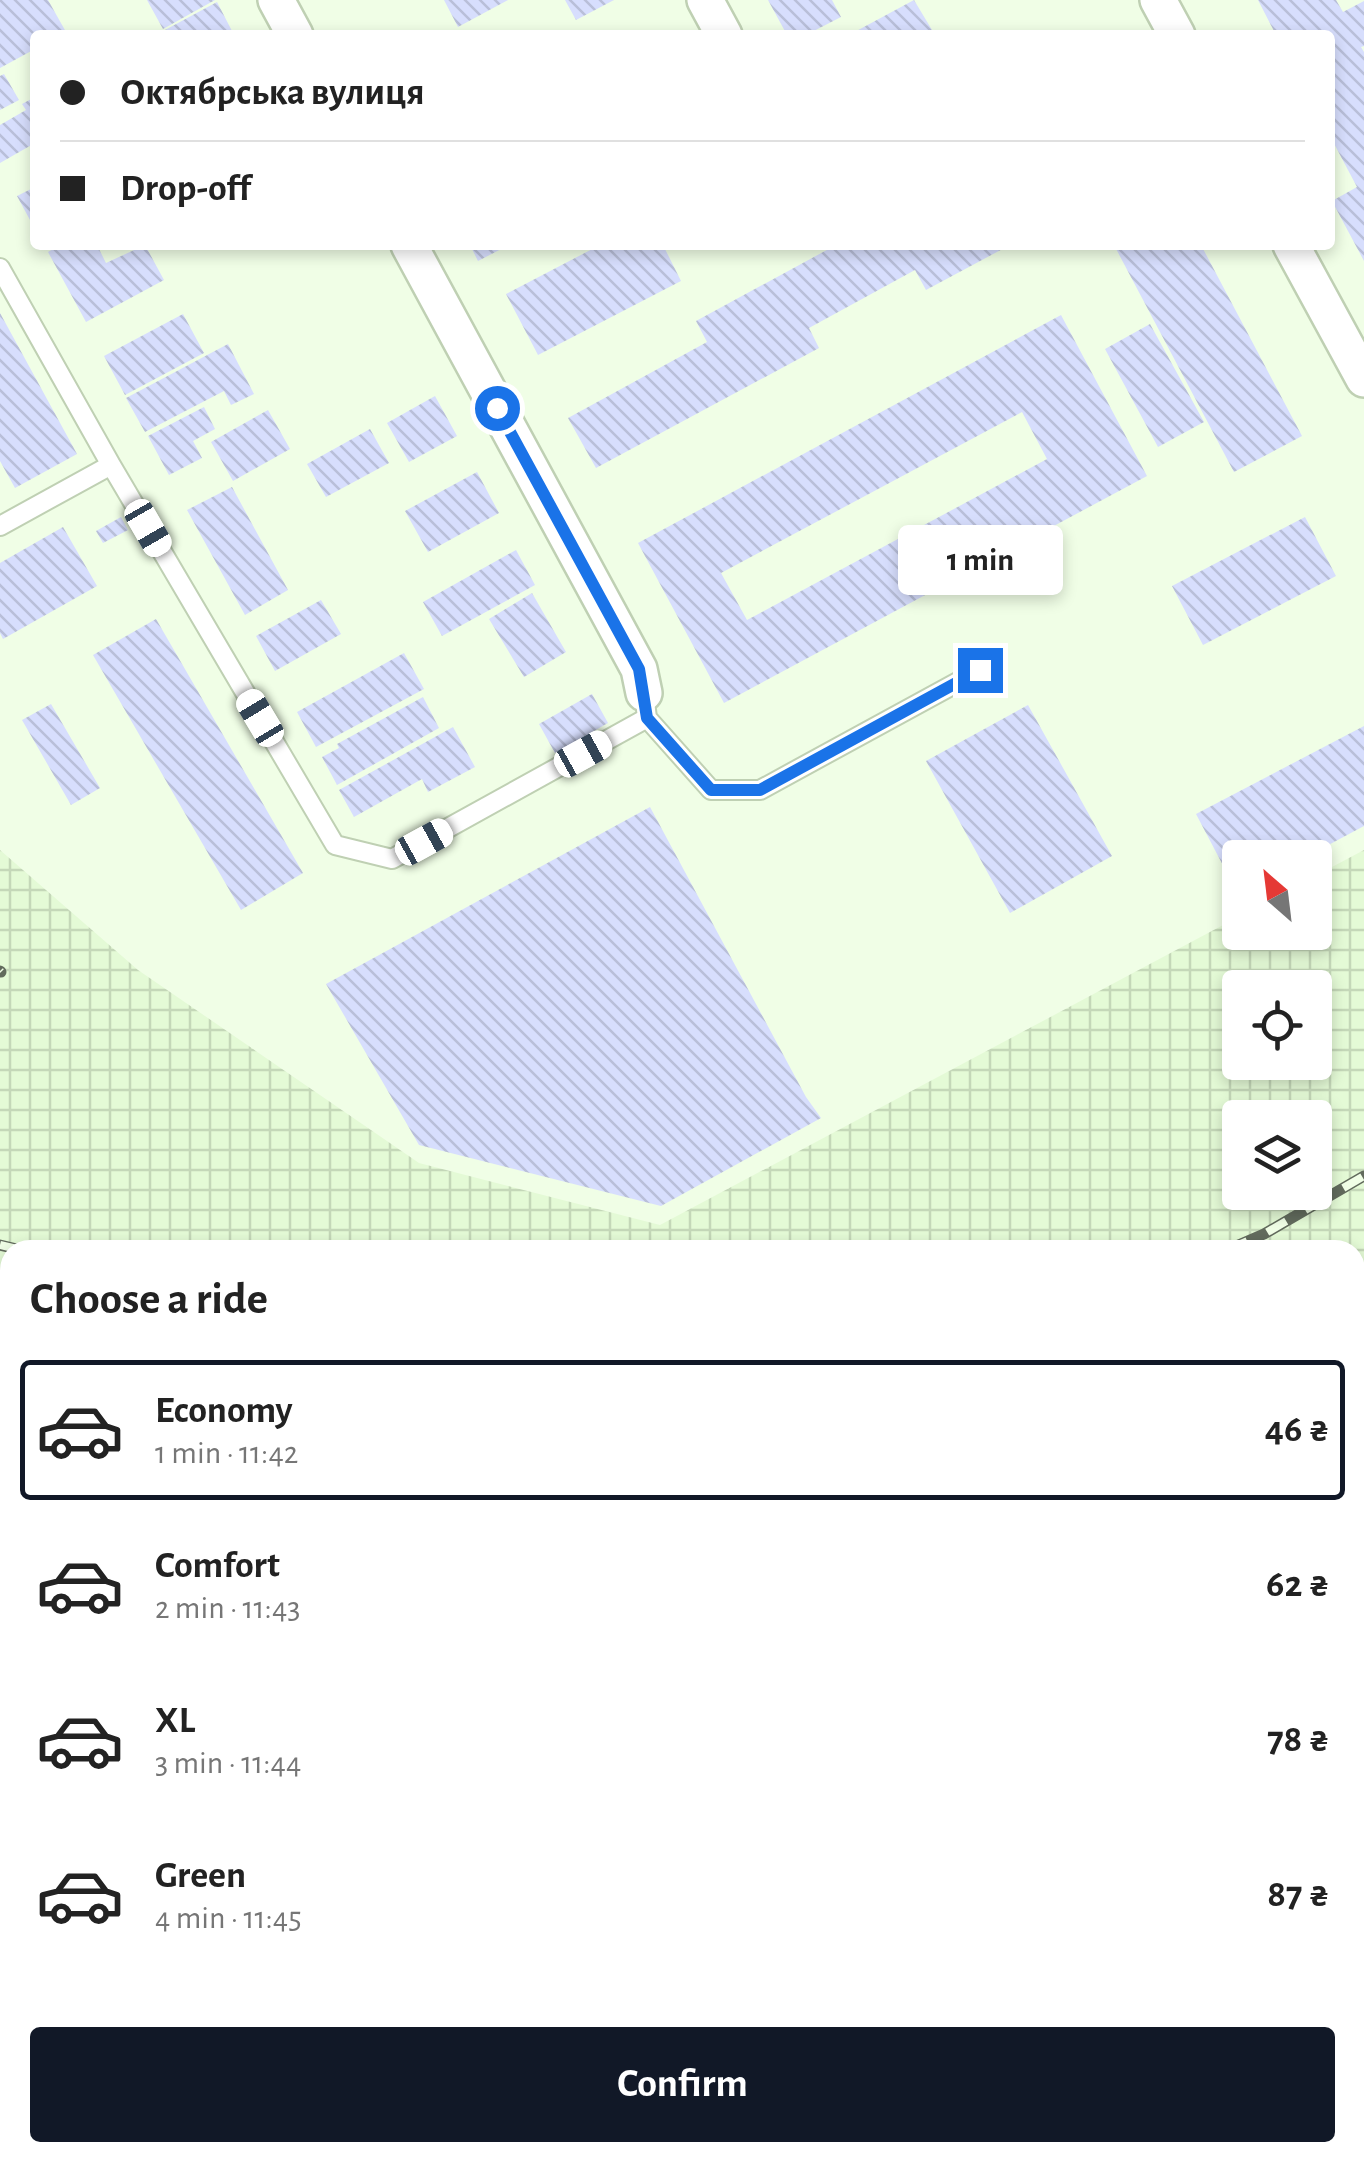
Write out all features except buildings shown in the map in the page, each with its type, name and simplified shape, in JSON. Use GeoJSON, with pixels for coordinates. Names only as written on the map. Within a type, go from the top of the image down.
{"type":"FeatureCollection","features":[{"type":"Feature","properties":{"kind":"street"},"geometry":{"type":"LineString","coordinates":[[276,0],[291,30]]}},
{"type":"Feature","properties":{"kind":"street"},"geometry":{"type":"LineString","coordinates":[[705,0],[721,30]]}},
{"type":"Feature","properties":{"kind":"street"},"geometry":{"type":"LineString","coordinates":[[1158,0],[1174,30]]}},
{"type":"Feature","properties":{"kind":"street"},"geometry":{"type":"LineString","coordinates":[[411,250],[639,669],[646,705]]}},
{"type":"Feature","properties":{"kind":"street"},"geometry":{"type":"LineString","coordinates":[[1294,250],[1364,379]]}},
{"type":"Feature","properties":{"kind":"lane"},"geometry":{"type":"LineString","coordinates":[[0,268],[335,845],[392,859],[646,705],[711,790],[760,790],[980,670]]}},
{"type":"Feature","properties":{"kind":"lane"},"geometry":{"type":"LineString","coordinates":[[0,526],[111,465]]}},
{"type":"Feature","properties":{"kind":"shaded area"},"geometry":{"type":"Polygon","coordinates":[[[0,850],[138,970],[419,1163],[660,1225],[1222,926],[1222,950],[1332,950],[1332,867],[1364,850],[1364,1240],[0,1240],[0,850]]]}},
{"type":"Feature","properties":{"kind":"railway"},"geometry":{"type":"LineString","coordinates":[[1250,1240],[1364,1176]]}},
{"type":"Feature","properties":{"kind":"route"},"geometry":{"type":"LineString","coordinates":[[497,408],[639,669],[647,718],[711,790],[760,790],[980,670]]}}]}
